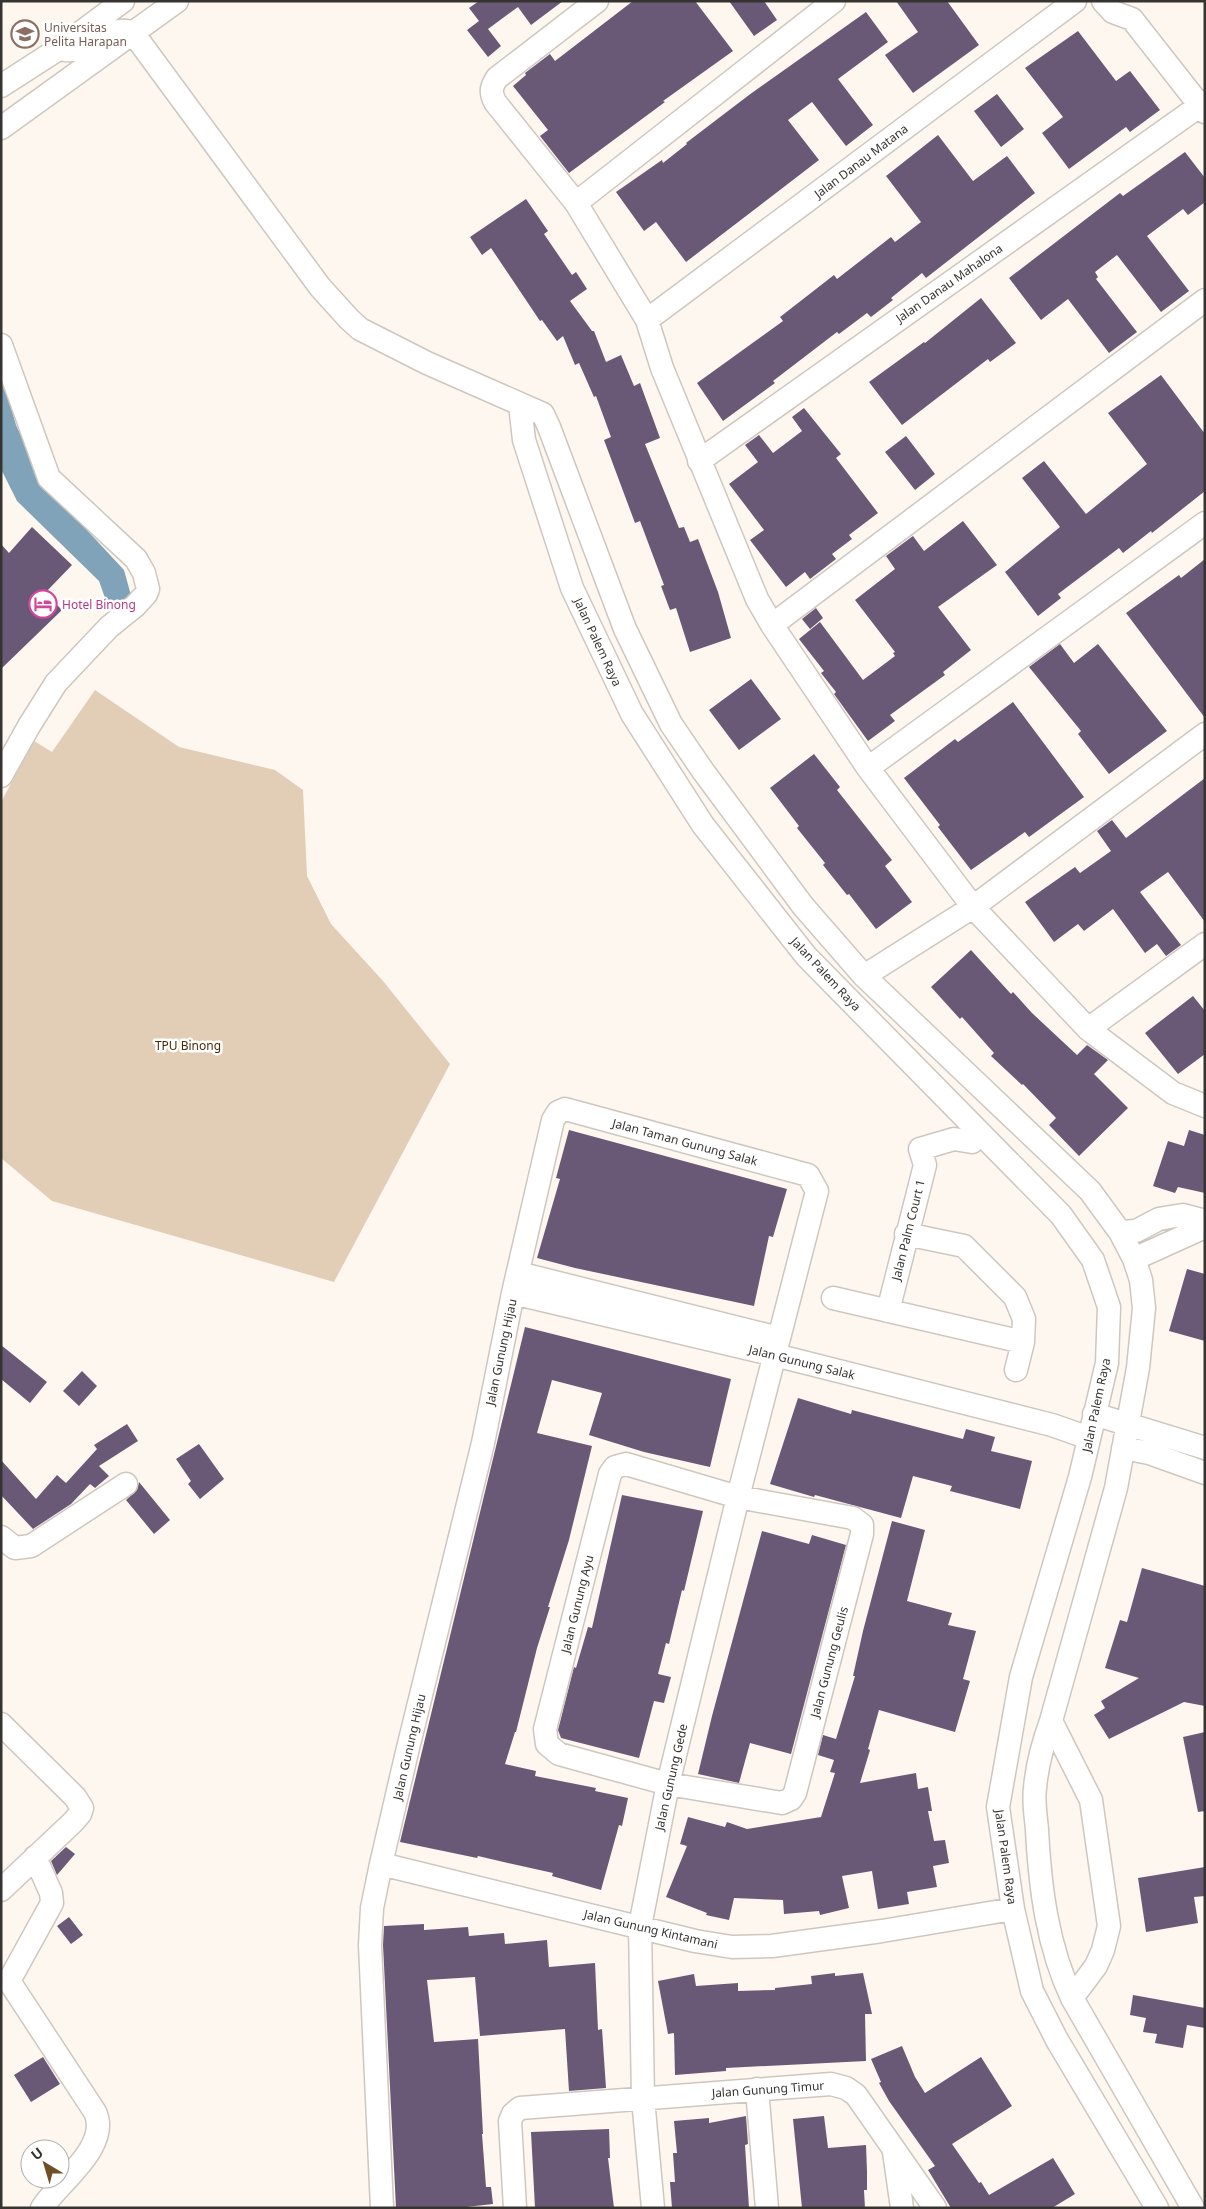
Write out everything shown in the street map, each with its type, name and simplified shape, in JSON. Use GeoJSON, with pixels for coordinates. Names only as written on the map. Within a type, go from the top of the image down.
{"type":"FeatureCollection","features":[{"type":"Feature","properties":{"kind":"street"},"geometry":{"type":"LineString","coordinates":[[1,86],[60,48],[124,1]]}},
{"type":"Feature","properties":{"kind":"street"},"geometry":{"type":"LineString","coordinates":[[1,128],[177,1]]}},
{"type":"Feature","properties":{"kind":"street"},"geometry":{"type":"LineString","coordinates":[[597,1],[496,78],[491,87],[492,95],[495,102],[576,203],[647,320],[662,368],[757,599],[772,625],[868,768],[973,907],[1088,1029],[1173,1093],[1205,1106]]}},
{"type":"Feature","properties":{"kind":"street"},"geometry":{"type":"LineString","coordinates":[[576,203],[834,1]]}},
{"type":"Feature","properties":{"kind":"street","name":"Jalan Danau Matana"},"geometry":{"type":"LineString","coordinates":[[647,320],[1075,1]]}},
{"type":"Feature","properties":{"kind":"street"},"geometry":{"type":"LineString","coordinates":[[1103,1],[1113,12],[1131,10],[1203,106]]}},
{"type":"Feature","properties":{"kind":"street"},"geometry":{"type":"LineString","coordinates":[[60,48],[65,50],[75,49],[113,32],[129,31],[133,33],[320,287],[348,319],[360,329],[427,363],[543,414],[625,629],[671,724],[703,771],[803,906],[864,976],[1090,1191],[1120,1232],[1134,1259],[1141,1280],[1144,1308],[1138,1368],[1122,1458],[1051,1721],[1043,1741],[1034,1790],[1039,1866],[1045,1915],[1061,1975],[1072,1998],[1193,2208]]}},
{"type":"Feature","properties":{"kind":"street","name":"Jalan Danau Mahalona"},"geometry":{"type":"LineString","coordinates":[[699,461],[1203,106]]}},
{"type":"Feature","properties":{"kind":"street"},"geometry":{"type":"LineString","coordinates":[[772,625],[1205,300]]}},
{"type":"Feature","properties":{"kind":"street"},"geometry":{"type":"LineString","coordinates":[[1,345],[48,478],[136,559],[144,573],[148,589],[142,599],[109,626],[56,683],[1,776]]}},
{"type":"Feature","properties":{"kind":"street","name":"Jalan Palem Raya"},"geometry":{"type":"LineString","coordinates":[[520,405],[524,440],[572,588],[637,722],[703,825],[806,956],[977,1138],[1061,1215],[1093,1260],[1108,1308],[1107,1363],[1087,1446],[1021,1677],[998,1807],[1014,1909],[1032,1991],[1057,2040],[1157,2208]]}},
{"type":"Feature","properties":{"kind":"street"},"geometry":{"type":"LineString","coordinates":[[868,768],[1205,523]]}},
{"type":"Feature","properties":{"kind":"street"},"geometry":{"type":"LineString","coordinates":[[864,976],[973,907],[1205,734]]}},
{"type":"Feature","properties":{"kind":"street"},"geometry":{"type":"LineString","coordinates":[[1088,1029],[1205,944]]}},
{"type":"Feature","properties":{"kind":"street","name":"Jalan Taman Gunung Salak"},"geometry":{"type":"LineString","coordinates":[[516,1283],[553,1120],[558,1112],[565,1109],[808,1176],[813,1180],[817,1197],[777,1347]]}},
{"type":"Feature","properties":{"kind":"street"},"geometry":{"type":"LineString","coordinates":[[977,1138],[1005,1110]]}},
{"type":"Feature","properties":{"kind":"street","name":"Jalan Palm Court 1"},"geometry":{"type":"LineString","coordinates":[[888,1311],[922,1157],[964,1152],[977,1138]]}},
{"type":"Feature","properties":{"kind":"street"},"geometry":{"type":"LineString","coordinates":[[1120,1232],[1136,1231],[1164,1218],[1183,1215],[1205,1221]]}},
{"type":"Feature","properties":{"kind":"street"},"geometry":{"type":"LineString","coordinates":[[1134,1259],[1205,1227]]}},
{"type":"Feature","properties":{"kind":"street"},"geometry":{"type":"LineString","coordinates":[[906,1234],[964,1246],[1015,1297],[1024,1319],[1022,1342],[1016,1370]]}},
{"type":"Feature","properties":{"kind":"street","name":"Jalan Gunung Salak"},"geometry":{"type":"LineString","coordinates":[[516,1283],[777,1347],[1052,1425],[1087,1446],[1122,1458],[1149,1454],[1205,1473]]}},
{"type":"Feature","properties":{"kind":"street","name":"Jalan Gunung Hijau"},"geometry":{"type":"LineString","coordinates":[[382,2208],[370,1945],[372,1908],[406,1752],[483,1443],[516,1283]]}},
{"type":"Feature","properties":{"kind":"street"},"geometry":{"type":"LineString","coordinates":[[833,1298],[1022,1342]]}},
{"type":"Feature","properties":{"kind":"street","name":"Jalan Gunung Gede"},"geometry":{"type":"LineString","coordinates":[[653,2208],[643,2099],[640,1926],[668,1784],[738,1497],[777,1347]]}},
{"type":"Feature","properties":{"kind":"street"},"geometry":{"type":"LineString","coordinates":[[1094,1414],[1205,1448]]}},
{"type":"Feature","properties":{"kind":"street","name":"Jalan Gunung Ayu"},"geometry":{"type":"LineString","coordinates":[[668,1784],[559,1754],[547,1744],[545,1729],[610,1474],[615,1466],[626,1464],[738,1497]]}},
{"type":"Feature","properties":{"kind":"street"},"geometry":{"type":"LineString","coordinates":[[1,1537],[15,1548],[31,1546],[126,1484]]}},
{"type":"Feature","properties":{"kind":"street","name":"Jalan Gunung Geulis"},"geometry":{"type":"LineString","coordinates":[[668,1784],[782,1804],[795,1793],[862,1534],[862,1525],[853,1518],[738,1497]]}},
{"type":"Feature","properties":{"kind":"street"},"geometry":{"type":"LineString","coordinates":[[1051,1721],[1092,1800],[1109,1926],[1104,1950],[1096,1966],[1072,1998]]}},
{"type":"Feature","properties":{"kind":"street"},"geometry":{"type":"LineString","coordinates":[[1,1724],[75,1797],[82,1808],[80,1814],[72,1823],[1,1890]]}},
{"type":"Feature","properties":{"kind":"street"},"geometry":{"type":"LineString","coordinates":[[35,1857],[51,1893],[52,1903],[5,1981],[92,2107],[98,2123],[94,2144],[87,2157],[42,2208]]}},
{"type":"Feature","properties":{"kind":"street","name":"Jalan Gunung Kintamani"},"geometry":{"type":"LineString","coordinates":[[381,1864],[695,1941],[732,1947],[772,1946],[882,1931],[1014,1909]]}},
{"type":"Feature","properties":{"kind":"street","name":"Jalan Gunung Timur"},"geometry":{"type":"LineString","coordinates":[[515,2208],[510,2121],[512,2114],[520,2108],[832,2084],[846,2088],[856,2095],[935,2208]]}},
{"type":"Feature","properties":{"kind":"street"},"geometry":{"type":"LineString","coordinates":[[757,2089],[767,2208]]}},
{"type":"Feature","properties":{"kind":"street","name":"Jalan Gunung Timur"},"geometry":{"type":"LineString","coordinates":[[893,2148],[902,2208]]}},
{"type":"Feature","properties":{"kind":"green space","name":"TPU Binong"},"geometry":{"type":"Polygon","coordinates":[[[95,690],[179,747],[275,770],[303,790],[307,876],[331,924],[383,981],[450,1064],[334,1282],[52,1201],[1,1158],[1,802],[34,741],[52,752],[95,690]]]}},
{"type":"Feature","properties":{"kind":"water"},"geometry":{"type":"Polygon","coordinates":[[[1,371],[16,425],[44,484],[124,570],[132,599],[111,615],[99,581],[17,501],[1,469],[1,371]]]}},
{"type":"Feature","properties":{"kind":"building"},"geometry":{"type":"Polygon","coordinates":[[[479,1],[563,1],[531,25],[518,7],[488,29],[501,46],[488,57],[467,30],[479,21],[469,8],[479,1]]]}},
{"type":"Feature","properties":{"kind":"building"},"geometry":{"type":"Polygon","coordinates":[[[633,1],[695,1],[733,51],[663,101],[665,102],[569,173],[540,136],[548,130],[513,86],[526,75],[525,73],[550,54],[555,61],[633,1]]]}},
{"type":"Feature","properties":{"kind":"building"},"geometry":{"type":"Polygon","coordinates":[[[729,1],[764,1],[777,20],[754,36],[729,1]]]}},
{"type":"Feature","properties":{"kind":"building"},"geometry":{"type":"Polygon","coordinates":[[[896,1],[947,1],[979,45],[913,93],[885,55],[918,32],[896,1]]]}},
{"type":"Feature","properties":{"kind":"building"},"geometry":{"type":"Polygon","coordinates":[[[866,12],[888,42],[838,79],[873,125],[846,146],[812,102],[788,120],[819,160],[686,262],[656,222],[644,231],[616,192],[662,160],[663,163],[749,95],[866,12]]]}},
{"type":"Feature","properties":{"kind":"building"},"geometry":{"type":"Polygon","coordinates":[[[1078,31],[1116,81],[1130,71],[1160,110],[1130,132],[1126,127],[1069,169],[1042,133],[1063,117],[1025,68],[1078,31]]]}},
{"type":"Feature","properties":{"kind":"building"},"geometry":{"type":"Polygon","coordinates":[[[997,94],[1024,129],[1001,147],[974,111],[997,94]]]}},
{"type":"Feature","properties":{"kind":"building"},"geometry":{"type":"Polygon","coordinates":[[[938,135],[973,181],[1007,156],[1035,193],[926,278],[922,273],[871,317],[867,313],[839,334],[837,332],[773,381],[775,383],[723,421],[697,383],[783,321],[780,317],[834,275],[837,279],[891,237],[895,242],[921,222],[886,176],[938,135]]]}},
{"type":"Feature","properties":{"kind":"building"},"geometry":{"type":"Polygon","coordinates":[[[1185,152],[1205,178],[1205,202],[1188,215],[1183,209],[1147,236],[1189,291],[1161,312],[1117,255],[1095,272],[1098,277],[1096,279],[1137,332],[1109,353],[1068,299],[1041,320],[1009,278],[1120,193],[1123,196],[1185,152]]]}},
{"type":"Feature","properties":{"kind":"building"},"geometry":{"type":"Polygon","coordinates":[[[526,199],[548,231],[544,234],[572,275],[576,272],[587,289],[570,301],[592,331],[594,331],[606,362],[621,355],[634,386],[640,383],[660,438],[645,444],[679,528],[684,527],[690,542],[698,539],[718,592],[731,638],[690,652],[676,608],[670,610],[661,586],[664,585],[640,521],[635,523],[604,440],[611,437],[596,396],[594,397],[579,363],[575,365],[563,336],[557,341],[542,320],[540,321],[491,248],[482,255],[470,237],[526,199]]]}},
{"type":"Feature","properties":{"kind":"building"},"geometry":{"type":"Polygon","coordinates":[[[981,298],[1016,343],[990,362],[988,359],[902,425],[869,382],[925,343],[981,298]]]}},
{"type":"Feature","properties":{"kind":"building"},"geometry":{"type":"Polygon","coordinates":[[[1161,375],[1205,434],[1205,491],[1152,533],[1151,531],[1123,553],[1119,548],[1058,594],[1061,598],[1038,616],[1005,572],[1060,527],[1022,478],[1044,461],[1086,514],[1147,464],[1108,413],[1161,375]]]}},
{"type":"Feature","properties":{"kind":"building"},"geometry":{"type":"Polygon","coordinates":[[[804,408],[841,454],[836,458],[878,513],[849,535],[852,539],[832,554],[836,559],[810,579],[805,572],[786,587],[750,540],[764,530],[729,484],[758,462],[745,445],[759,435],[773,453],[802,431],[792,417],[804,408]]]}},
{"type":"Feature","properties":{"kind":"building"},"geometry":{"type":"Polygon","coordinates":[[[906,436],[935,474],[915,490],[885,452],[906,436]]]}},
{"type":"Feature","properties":{"kind":"building"},"geometry":{"type":"Polygon","coordinates":[[[963,521],[997,565],[938,607],[971,650],[943,672],[945,675],[890,715],[895,721],[868,741],[834,694],[836,692],[821,673],[824,671],[799,639],[820,622],[863,680],[895,656],[893,653],[895,652],[855,600],[895,569],[886,556],[913,536],[924,551],[963,521]]]}},
{"type":"Feature","properties":{"kind":"building"},"geometry":{"type":"Polygon","coordinates":[[[32,527],[72,565],[45,593],[62,610],[1,669],[1,544],[9,553],[32,527]]]}},
{"type":"Feature","properties":{"kind":"building"},"geometry":{"type":"Polygon","coordinates":[[[1205,559],[1205,718],[1126,613],[1179,575],[1181,578],[1205,559]]]}},
{"type":"Feature","properties":{"kind":"building"},"geometry":{"type":"Polygon","coordinates":[[[816,608],[823,618],[810,629],[802,619],[816,608]]]}},
{"type":"Feature","properties":{"kind":"building"},"geometry":{"type":"Polygon","coordinates":[[[1060,644],[1074,663],[1098,644],[1167,731],[1109,774],[1078,734],[1081,731],[1029,667],[1060,644]]]}},
{"type":"Feature","properties":{"kind":"building"},"geometry":{"type":"Polygon","coordinates":[[[751,679],[781,719],[739,750],[709,710],[751,679]]]}},
{"type":"Feature","properties":{"kind":"building"},"geometry":{"type":"Polygon","coordinates":[[[1013,702],[1084,797],[1029,837],[1025,832],[971,870],[904,778],[955,739],[958,742],[1013,702]]]}},
{"type":"Feature","properties":{"kind":"building"},"geometry":{"type":"Polygon","coordinates":[[[814,754],[840,787],[837,790],[892,860],[885,866],[912,902],[876,929],[849,894],[847,895],[823,865],[825,863],[797,828],[799,826],[770,788],[814,754]]]}},
{"type":"Feature","properties":{"kind":"building"},"geometry":{"type":"Polygon","coordinates":[[[1205,778],[1205,922],[1168,872],[1140,892],[1181,945],[1166,956],[1157,944],[1145,953],[1113,909],[1084,931],[1078,924],[1054,942],[1025,902],[1075,867],[1080,873],[1111,851],[1097,831],[1112,820],[1126,838],[1205,778]]]}},
{"type":"Feature","properties":{"kind":"building"},"geometry":{"type":"Polygon","coordinates":[[[971,950],[1011,994],[1013,992],[1032,1013],[1077,1055],[1087,1045],[1108,1060],[1094,1074],[1128,1108],[1079,1156],[1049,1125],[1056,1118],[1023,1084],[991,1056],[994,1053],[962,1017],[960,1019],[931,987],[971,950]]]}},
{"type":"Feature","properties":{"kind":"building"},"geometry":{"type":"Polygon","coordinates":[[[1193,996],[1205,1011],[1205,1054],[1178,1074],[1145,1033],[1193,996]]]}},
{"type":"Feature","properties":{"kind":"building"},"geometry":{"type":"Polygon","coordinates":[[[569,1130],[787,1189],[773,1237],[769,1236],[754,1306],[575,1268],[537,1258],[560,1179],[556,1178],[569,1130]]]}},
{"type":"Feature","properties":{"kind":"building"},"geometry":{"type":"Polygon","coordinates":[[[1189,1130],[1205,1135],[1205,1193],[1178,1187],[1175,1193],[1153,1186],[1168,1141],[1184,1146],[1189,1130]]]}},
{"type":"Feature","properties":{"kind":"building"},"geometry":{"type":"Polygon","coordinates":[[[1187,1269],[1205,1274],[1205,1341],[1169,1331],[1187,1269]]]}},
{"type":"Feature","properties":{"kind":"building"},"geometry":{"type":"Polygon","coordinates":[[[525,1327],[731,1379],[710,1467],[644,1452],[589,1435],[602,1393],[552,1380],[537,1433],[592,1446],[569,1540],[548,1607],[550,1607],[537,1648],[516,1732],[505,1764],[536,1771],[535,1776],[596,1788],[595,1791],[628,1798],[622,1826],[619,1825],[601,1890],[552,1876],[553,1873],[478,1856],[477,1858],[400,1842],[525,1327]]]}},
{"type":"Feature","properties":{"kind":"building"},"geometry":{"type":"Polygon","coordinates":[[[1,1345],[47,1382],[30,1403],[1,1379],[1,1345]]]}},
{"type":"Feature","properties":{"kind":"building"},"geometry":{"type":"Polygon","coordinates":[[[82,1371],[97,1386],[79,1406],[63,1391],[82,1371]]]}},
{"type":"Feature","properties":{"kind":"building"},"geometry":{"type":"Polygon","coordinates":[[[798,1398],[851,1414],[852,1410],[963,1439],[966,1429],[995,1437],[991,1451],[1032,1461],[1020,1509],[950,1491],[952,1486],[913,1476],[901,1518],[815,1495],[814,1497],[770,1484],[798,1398]]]}},
{"type":"Feature","properties":{"kind":"building"},"geometry":{"type":"Polygon","coordinates":[[[127,1424],[138,1441],[99,1466],[109,1476],[95,1488],[90,1484],[71,1504],[33,1529],[1,1495],[1,1460],[36,1499],[57,1475],[66,1483],[97,1449],[94,1445],[127,1424]]]}},
{"type":"Feature","properties":{"kind":"building"},"geometry":{"type":"Polygon","coordinates":[[[199,1444],[224,1479],[200,1499],[188,1484],[191,1481],[176,1459],[199,1444]]]}},
{"type":"Feature","properties":{"kind":"building"},"geometry":{"type":"Polygon","coordinates":[[[139,1482],[170,1520],[154,1534],[126,1500],[137,1490],[139,1482]]]}},
{"type":"Feature","properties":{"kind":"building"},"geometry":{"type":"Polygon","coordinates":[[[622,1495],[703,1511],[684,1591],[682,1590],[669,1644],[666,1643],[658,1674],[671,1677],[664,1703],[654,1701],[639,1758],[561,1738],[558,1730],[574,1667],[576,1668],[588,1627],[592,1628],[622,1495]]]}},
{"type":"Feature","properties":{"kind":"building"},"geometry":{"type":"Polygon","coordinates":[[[892,1521],[925,1530],[907,1601],[952,1613],[948,1625],[976,1631],[963,1679],[970,1681],[955,1732],[879,1710],[860,1783],[916,1773],[918,1789],[928,1787],[932,1811],[928,1811],[934,1841],[945,1840],[949,1863],[933,1866],[937,1887],[907,1892],[909,1904],[878,1909],[872,1871],[842,1876],[849,1908],[820,1915],[819,1911],[784,1914],[783,1900],[734,1898],[729,1920],[706,1915],[707,1913],[666,1897],[687,1846],[680,1844],[688,1817],[725,1827],[727,1822],[747,1829],[821,1817],[835,1773],[830,1772],[834,1760],[818,1755],[823,1735],[836,1739],[855,1676],[853,1676],[863,1631],[892,1521]]]}},
{"type":"Feature","properties":{"kind":"building"},"geometry":{"type":"Polygon","coordinates":[[[762,1531],[809,1544],[812,1535],[846,1545],[791,1754],[750,1743],[739,1783],[698,1774],[762,1531]]]}},
{"type":"Feature","properties":{"kind":"building"},"geometry":{"type":"Polygon","coordinates":[[[1142,1568],[1205,1586],[1205,1706],[1184,1702],[1109,1739],[1094,1715],[1105,1708],[1101,1701],[1139,1678],[1105,1668],[1120,1620],[1127,1622],[1142,1568]]]}},
{"type":"Feature","properties":{"kind":"building"},"geometry":{"type":"Polygon","coordinates":[[[1205,1732],[1205,1811],[1198,1812],[1183,1737],[1205,1732]]]}},
{"type":"Feature","properties":{"kind":"building"},"geometry":{"type":"Polygon","coordinates":[[[66,1847],[75,1854],[57,1875],[51,1861],[66,1847]]]}},
{"type":"Feature","properties":{"kind":"building"},"geometry":{"type":"Polygon","coordinates":[[[1205,1867],[1205,1896],[1194,1897],[1198,1923],[1146,1932],[1138,1878],[1205,1867]]]}},
{"type":"Feature","properties":{"kind":"building"},"geometry":{"type":"Polygon","coordinates":[[[69,1917],[83,1935],[71,1944],[57,1926],[69,1917]]]}},
{"type":"Feature","properties":{"kind":"building"},"geometry":{"type":"Polygon","coordinates":[[[424,1924],[424,1930],[468,1927],[469,1936],[504,1933],[505,1944],[547,1940],[549,1967],[595,1963],[598,2030],[602,2029],[606,2088],[569,2091],[565,2029],[480,2036],[475,1977],[427,1980],[434,2042],[478,2039],[486,2187],[491,2187],[493,2204],[457,2208],[396,2208],[383,1945],[384,1926],[424,1924]]]}},
{"type":"Feature","properties":{"kind":"building"},"geometry":{"type":"Polygon","coordinates":[[[835,1973],[835,1976],[863,1973],[872,2014],[865,2014],[866,2061],[726,2068],[726,2071],[675,2075],[674,2033],[668,2034],[658,1981],[694,1974],[696,1986],[738,1983],[738,1991],[775,1990],[775,1988],[812,1984],[811,1976],[835,1973]]]}},
{"type":"Feature","properties":{"kind":"building"},"geometry":{"type":"Polygon","coordinates":[[[1133,1995],[1205,2008],[1205,2028],[1187,2025],[1183,2048],[1155,2043],[1157,2034],[1143,2032],[1146,2018],[1130,2015],[1133,1995]]]}},
{"type":"Feature","properties":{"kind":"building"},"geometry":{"type":"Polygon","coordinates":[[[902,2046],[915,2077],[925,2093],[981,2057],[1012,2106],[952,2144],[989,2195],[1053,2158],[1075,2194],[1052,2208],[951,2208],[928,2170],[935,2166],[889,2101],[879,2083],[881,2082],[871,2059],[902,2046]]]}},
{"type":"Feature","properties":{"kind":"building"},"geometry":{"type":"Polygon","coordinates":[[[43,2057],[60,2084],[31,2102],[14,2075],[43,2057]]]}},
{"type":"Feature","properties":{"kind":"building"},"geometry":{"type":"Polygon","coordinates":[[[746,2116],[748,2144],[745,2145],[749,2208],[672,2208],[670,2182],[675,2182],[673,2153],[677,2153],[674,2121],[709,2118],[709,2123],[746,2116]]]}},
{"type":"Feature","properties":{"kind":"building"},"geometry":{"type":"Polygon","coordinates":[[[824,2116],[828,2148],[866,2145],[867,2190],[864,2190],[865,2208],[802,2208],[793,2119],[824,2116]]]}},
{"type":"Feature","properties":{"kind":"building"},"geometry":{"type":"Polygon","coordinates":[[[609,2129],[610,2158],[608,2158],[614,2208],[535,2208],[531,2132],[609,2129]]]}},
{"type":"Feature","properties":{"kind":"place","name":"Universitas Pelita Harapan"},"geometry":{"type":"Point","coordinates":[25,34]}},
{"type":"Feature","properties":{"kind":"place","name":"Hotel Binong"},"geometry":{"type":"Point","coordinates":[43,604]}}]}
